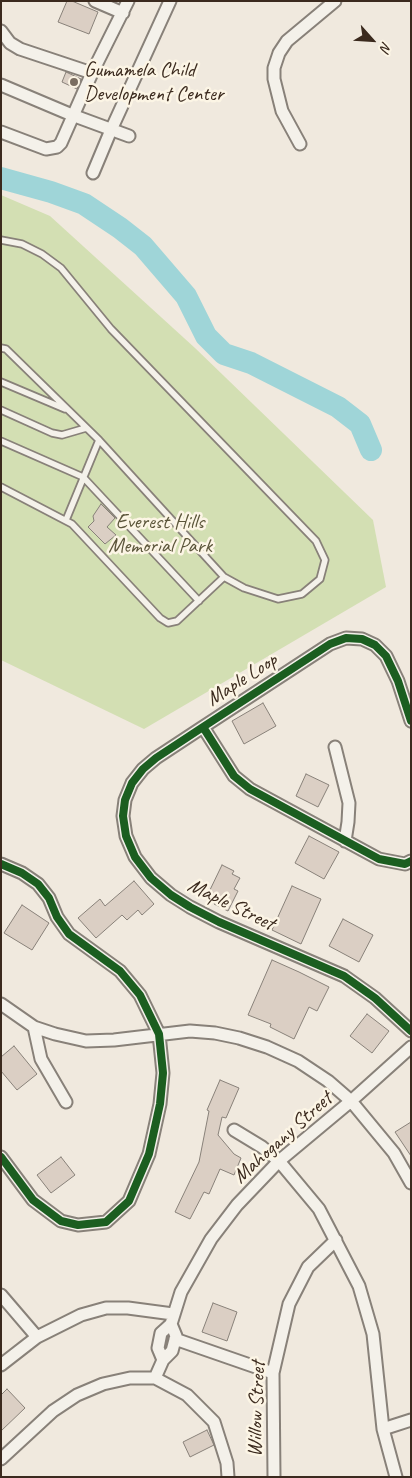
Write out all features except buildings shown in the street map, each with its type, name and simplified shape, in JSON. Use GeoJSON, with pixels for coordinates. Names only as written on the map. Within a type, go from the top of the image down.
{"type":"FeatureCollection","features":[{"type":"Feature","properties":{"kind":"street"},"geometry":{"type":"LineString","coordinates":[[95,1],[123,13]]}},
{"type":"Feature","properties":{"kind":"street"},"geometry":{"type":"LineString","coordinates":[[1,132],[46,149],[54,149],[61,143],[72,115],[128,1]]}},
{"type":"Feature","properties":{"kind":"street"},"geometry":{"type":"LineString","coordinates":[[94,173],[111,130],[170,1]]}},
{"type":"Feature","properties":{"kind":"street"},"geometry":{"type":"LineString","coordinates":[[300,144],[282,111],[274,79],[274,68],[278,54],[287,40],[334,1]]}},
{"type":"Feature","properties":{"kind":"street"},"geometry":{"type":"LineString","coordinates":[[1,31],[10,43],[20,50],[92,73]]}},
{"type":"Feature","properties":{"kind":"street"},"geometry":{"type":"LineString","coordinates":[[1,85],[72,115],[129,136]]}},
{"type":"Feature","properties":{"kind":"street","name":"Maple Loop"},"geometry":{"type":"LineString","coordinates":[[411,721],[398,681],[386,656],[375,644],[362,639],[346,638],[330,644],[203,727],[225,764],[239,780],[271,802],[380,859],[405,864],[411,861]]}},
{"type":"Feature","properties":{"kind":"street","name":"Maple Street"},"geometry":{"type":"LineString","coordinates":[[203,727],[156,758],[143,769],[132,783],[125,800],[123,816],[126,836],[135,857],[151,878],[190,908],[344,976],[375,998],[411,1031]]}},
{"type":"Feature","properties":{"kind":"street"},"geometry":{"type":"LineString","coordinates":[[335,747],[349,803],[345,841]]}},
{"type":"Feature","properties":{"kind":"street"},"geometry":{"type":"LineString","coordinates":[[1,864],[22,873],[38,884],[49,898],[57,917],[69,934],[120,971],[140,995],[159,1034],[163,1073],[160,1104],[149,1154],[129,1201],[106,1222],[78,1225],[61,1221],[34,1200],[1,1157]]}},
{"type":"Feature","properties":{"kind":"street"},"geometry":{"type":"LineString","coordinates":[[1,1004],[34,1027],[86,1041],[114,1040],[190,1031],[215,1033],[267,1047],[298,1062],[328,1081],[351,1101],[394,1153],[411,1184]]}},
{"type":"Feature","properties":{"kind":"street"},"geometry":{"type":"LineString","coordinates":[[34,1027],[40,1059],[66,1102]]}},
{"type":"Feature","properties":{"kind":"street","name":"Mahogany Street"},"geometry":{"type":"LineString","coordinates":[[163,1360],[158,1348],[162,1333],[172,1319],[181,1292],[211,1239],[237,1205],[279,1161],[351,1101],[411,1047]]}},
{"type":"Feature","properties":{"kind":"street"},"geometry":{"type":"LineString","coordinates":[[234,1130],[262,1147],[279,1161],[319,1209],[359,1286],[373,1334],[383,1429],[396,1477]]}},
{"type":"Feature","properties":{"kind":"street","name":"Willow Street"},"geometry":{"type":"LineString","coordinates":[[274,1477],[274,1373],[289,1304],[308,1267],[336,1240]]}},
{"type":"Feature","properties":{"kind":"street"},"geometry":{"type":"LineString","coordinates":[[1,1295],[37,1337]]}},
{"type":"Feature","properties":{"kind":"street"},"geometry":{"type":"LineString","coordinates":[[1,1365],[37,1337],[81,1315],[106,1308],[128,1308],[172,1319],[175,1338],[274,1373]]}},
{"type":"Feature","properties":{"kind":"street","name":"Mahogany Street"},"geometry":{"type":"LineString","coordinates":[[155,1378],[163,1360],[172,1351],[175,1338]]}},
{"type":"Feature","properties":{"kind":"street"},"geometry":{"type":"LineString","coordinates":[[1,1459],[53,1411],[77,1395],[112,1382],[130,1378],[155,1378],[187,1394],[214,1422],[227,1463],[228,1477]]}},
{"type":"Feature","properties":{"kind":"street"},"geometry":{"type":"LineString","coordinates":[[383,1429],[411,1420]]}},
{"type":"Feature","properties":{"kind":"lane"},"geometry":{"type":"LineString","coordinates":[[1,240],[22,244],[42,254],[62,268],[111,329],[316,541],[325,560],[320,579],[302,594],[278,599],[244,588],[224,577],[99,440],[6,349],[1,348]]}},
{"type":"Feature","properties":{"kind":"lane"},"geometry":{"type":"LineString","coordinates":[[1,382],[67,410]]}},
{"type":"Feature","properties":{"kind":"lane"},"geometry":{"type":"LineString","coordinates":[[1,410],[52,433],[62,435],[86,428]]}},
{"type":"Feature","properties":{"kind":"lane"},"geometry":{"type":"LineString","coordinates":[[66,520],[99,440]]}},
{"type":"Feature","properties":{"kind":"lane"},"geometry":{"type":"LineString","coordinates":[[1,441],[83,477],[200,601]]}},
{"type":"Feature","properties":{"kind":"lane"},"geometry":{"type":"LineString","coordinates":[[1,487],[72,524],[164,621],[172,623],[177,620],[200,601],[224,577]]}},
{"type":"Feature","properties":{"kind":"green space","name":"Everest Hills Memorial Park"},"geometry":{"type":"Polygon","coordinates":[[[1,195],[50,216],[195,348],[373,520],[386,587],[144,729],[1,660],[1,195]]]}},
{"type":"Feature","properties":{"kind":"waterway"},"geometry":{"type":"LineString","coordinates":[[1,178],[51,192],[84,204],[120,228],[143,246],[186,296],[206,336],[224,354],[251,363],[338,407],[360,424],[371,450]]}},
{"type":"Feature","properties":{"kind":"cycle path"},"geometry":{"type":"LineString","coordinates":[[411,721],[398,681],[386,656],[375,645],[362,639],[346,638],[330,644],[203,727],[234,776],[250,789],[379,859],[405,864],[411,861]]}},
{"type":"Feature","properties":{"kind":"cycle path"},"geometry":{"type":"LineString","coordinates":[[203,727],[156,758],[143,769],[132,783],[125,800],[123,816],[126,836],[135,857],[151,878],[171,895],[190,907],[219,922],[344,976],[375,998],[411,1031]]}},
{"type":"Feature","properties":{"kind":"cycle path"},"geometry":{"type":"LineString","coordinates":[[1,864],[22,873],[38,884],[49,898],[57,917],[69,934],[120,971],[140,995],[159,1034],[163,1073],[160,1104],[149,1154],[129,1201],[106,1222],[78,1225],[61,1221],[33,1200],[1,1157]]}},
{"type":"Feature","properties":{"kind":"place","name":"Gumamela Child Development Center"},"geometry":{"type":"Point","coordinates":[74,82]}}]}
